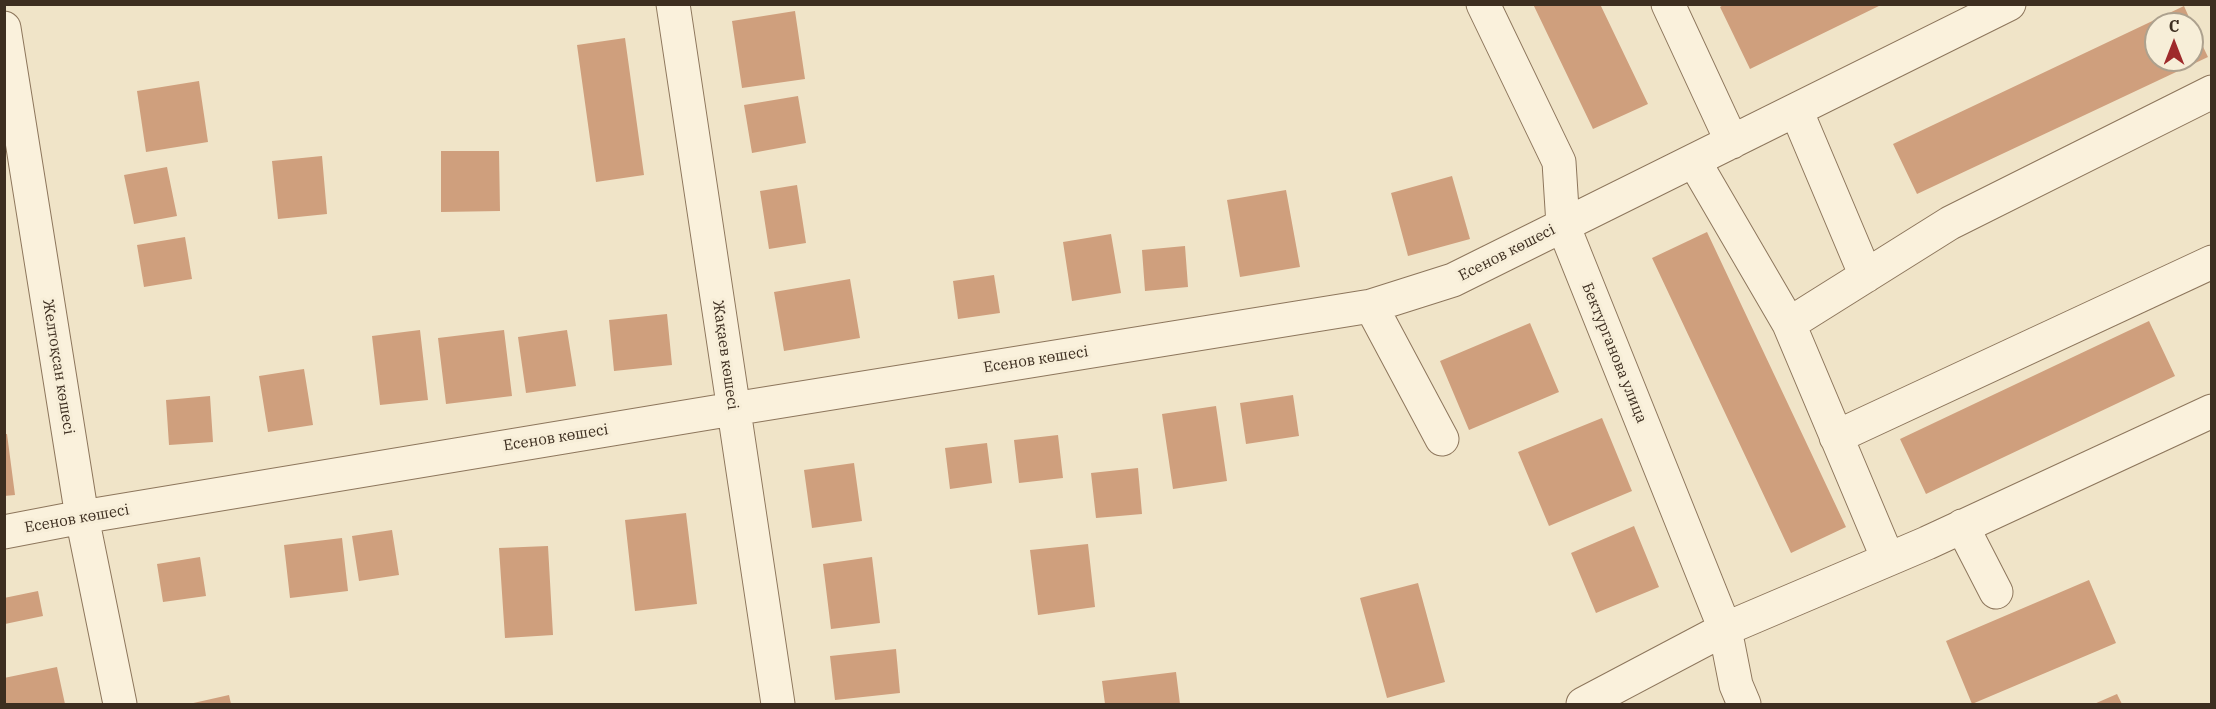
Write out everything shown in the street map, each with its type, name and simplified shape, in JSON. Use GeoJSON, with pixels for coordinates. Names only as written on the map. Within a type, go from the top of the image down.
{"type":"FeatureCollection","features":[{"type":"Feature","properties":{"kind":"street","name":"Жақаев көшесі"},"geometry":{"type":"LineString","coordinates":[[673,4],[778,705]]}},
{"type":"Feature","properties":{"kind":"street","name":"Бектурганова улица"},"geometry":{"type":"LineString","coordinates":[[1483,4],[1559,162],[1563,225],[1725,629],[1736,685],[1744,705]]}},
{"type":"Feature","properties":{"kind":"street"},"geometry":{"type":"LineString","coordinates":[[1668,4],[1732,142]]}},
{"type":"Feature","properties":{"kind":"street","name":"Есенов көшесі"},"geometry":{"type":"LineString","coordinates":[[4,532],[82,517],[733,409],[1371,306],[1453,280],[2009,4]]}},
{"type":"Feature","properties":{"kind":"street","name":"Желтоқсан көшесі"},"geometry":{"type":"LineString","coordinates":[[4,28],[82,517],[120,705]]}},
{"type":"Feature","properties":{"kind":"street"},"geometry":{"type":"LineString","coordinates":[[1789,324],[1950,223],[2211,92]]}},
{"type":"Feature","properties":{"kind":"street"},"geometry":{"type":"LineString","coordinates":[[1796,110],[1866,276]]}},
{"type":"Feature","properties":{"kind":"street"},"geometry":{"type":"LineString","coordinates":[[1694,160],[1789,324],[1888,560]]}},
{"type":"Feature","properties":{"kind":"street"},"geometry":{"type":"LineString","coordinates":[[1836,436],[2211,262]]}},
{"type":"Feature","properties":{"kind":"street"},"geometry":{"type":"LineString","coordinates":[[1371,306],[1442,439]]}},
{"type":"Feature","properties":{"kind":"street"},"geometry":{"type":"LineString","coordinates":[[1583,705],[1725,629],[2209,420]]}},
{"type":"Feature","properties":{"kind":"street"},"geometry":{"type":"LineString","coordinates":[[1962,526],[1996,592]]}},
{"type":"Feature","properties":{"kind":"building"},"geometry":{"type":"Polygon","coordinates":[[[1533,4],[1600,4],[1648,104],[1593,129],[1533,4]]]}},
{"type":"Feature","properties":{"kind":"building"},"geometry":{"type":"Polygon","coordinates":[[[1725,4],[1883,4],[1750,69],[1720,7],[1725,4]]]}},
{"type":"Feature","properties":{"kind":"building"},"geometry":{"type":"Polygon","coordinates":[[[2184,6],[2187,12],[2171,12],[2184,6]]]}},
{"type":"Feature","properties":{"kind":"building"},"geometry":{"type":"Polygon","coordinates":[[[795,11],[805,79],[742,88],[732,21],[795,11]]]}},
{"type":"Feature","properties":{"kind":"building"},"geometry":{"type":"Polygon","coordinates":[[[2144,25],[2144,72],[2176,72],[1917,194],[1893,144],[2144,25]]]}},
{"type":"Feature","properties":{"kind":"building"},"geometry":{"type":"Polygon","coordinates":[[[625,38],[644,175],[596,182],[577,45],[625,38]]]}},
{"type":"Feature","properties":{"kind":"building"},"geometry":{"type":"Polygon","coordinates":[[[199,81],[208,142],[146,152],[137,91],[199,81]]]}},
{"type":"Feature","properties":{"kind":"building"},"geometry":{"type":"Polygon","coordinates":[[[798,96],[806,143],[752,153],[744,105],[798,96]]]}},
{"type":"Feature","properties":{"kind":"building"},"geometry":{"type":"Polygon","coordinates":[[[441,151],[499,151],[500,211],[441,212],[441,151]]]}},
{"type":"Feature","properties":{"kind":"building"},"geometry":{"type":"Polygon","coordinates":[[[322,156],[327,214],[278,219],[272,161],[322,156]]]}},
{"type":"Feature","properties":{"kind":"building"},"geometry":{"type":"Polygon","coordinates":[[[167,167],[177,216],[134,224],[124,175],[167,167]]]}},
{"type":"Feature","properties":{"kind":"building"},"geometry":{"type":"Polygon","coordinates":[[[1452,176],[1470,239],[1408,256],[1391,193],[1452,176]]]}},
{"type":"Feature","properties":{"kind":"building"},"geometry":{"type":"Polygon","coordinates":[[[797,185],[806,243],[769,249],[760,191],[797,185]]]}},
{"type":"Feature","properties":{"kind":"building"},"geometry":{"type":"Polygon","coordinates":[[[1286,190],[1300,267],[1240,277],[1227,200],[1286,190]]]}},
{"type":"Feature","properties":{"kind":"building"},"geometry":{"type":"Polygon","coordinates":[[[1707,232],[1846,527],[1791,553],[1652,258],[1707,232]]]}},
{"type":"Feature","properties":{"kind":"building"},"geometry":{"type":"Polygon","coordinates":[[[1111,234],[1121,293],[1072,301],[1063,242],[1111,234]]]}},
{"type":"Feature","properties":{"kind":"building"},"geometry":{"type":"Polygon","coordinates":[[[185,237],[192,279],[144,287],[137,245],[185,237]]]}},
{"type":"Feature","properties":{"kind":"building"},"geometry":{"type":"Polygon","coordinates":[[[1185,246],[1188,287],[1145,291],[1142,250],[1185,246]]]}},
{"type":"Feature","properties":{"kind":"building"},"geometry":{"type":"Polygon","coordinates":[[[994,275],[1000,313],[958,319],[953,281],[994,275]]]}},
{"type":"Feature","properties":{"kind":"building"},"geometry":{"type":"Polygon","coordinates":[[[850,279],[860,338],[784,351],[774,292],[850,279]]]}},
{"type":"Feature","properties":{"kind":"building"},"geometry":{"type":"Polygon","coordinates":[[[667,314],[672,365],[614,371],[609,320],[667,314]]]}},
{"type":"Feature","properties":{"kind":"building"},"geometry":{"type":"Polygon","coordinates":[[[2149,321],[2175,376],[1926,494],[1900,439],[2149,321]]]}},
{"type":"Feature","properties":{"kind":"building"},"geometry":{"type":"Polygon","coordinates":[[[1530,323],[1559,392],[1469,430],[1440,361],[1530,323]]]}},
{"type":"Feature","properties":{"kind":"building"},"geometry":{"type":"Polygon","coordinates":[[[420,330],[428,400],[380,405],[372,336],[420,330]]]}},
{"type":"Feature","properties":{"kind":"building"},"geometry":{"type":"Polygon","coordinates":[[[504,330],[512,396],[446,404],[438,338],[504,330]]]}},
{"type":"Feature","properties":{"kind":"building"},"geometry":{"type":"Polygon","coordinates":[[[567,330],[576,386],[526,393],[518,337],[567,330]]]}},
{"type":"Feature","properties":{"kind":"building"},"geometry":{"type":"Polygon","coordinates":[[[304,369],[313,425],[268,432],[259,376],[304,369]]]}},
{"type":"Feature","properties":{"kind":"building"},"geometry":{"type":"Polygon","coordinates":[[[1293,395],[1299,436],[1246,444],[1240,403],[1293,395]]]}},
{"type":"Feature","properties":{"kind":"building"},"geometry":{"type":"Polygon","coordinates":[[[210,396],[213,442],[169,445],[166,400],[210,396]]]}},
{"type":"Feature","properties":{"kind":"building"},"geometry":{"type":"Polygon","coordinates":[[[1216,406],[1227,481],[1173,489],[1162,414],[1216,406]]]}},
{"type":"Feature","properties":{"kind":"building"},"geometry":{"type":"Polygon","coordinates":[[[1602,418],[1632,491],[1549,526],[1518,452],[1602,418]]]}},
{"type":"Feature","properties":{"kind":"building"},"geometry":{"type":"Polygon","coordinates":[[[4,434],[7,434],[15,495],[4,496],[4,434]]]}},
{"type":"Feature","properties":{"kind":"building"},"geometry":{"type":"Polygon","coordinates":[[[1058,435],[1063,478],[1019,483],[1014,440],[1058,435]]]}},
{"type":"Feature","properties":{"kind":"building"},"geometry":{"type":"Polygon","coordinates":[[[987,443],[992,483],[950,489],[945,448],[987,443]]]}},
{"type":"Feature","properties":{"kind":"building"},"geometry":{"type":"Polygon","coordinates":[[[854,463],[862,521],[812,528],[804,470],[854,463]]]}},
{"type":"Feature","properties":{"kind":"building"},"geometry":{"type":"Polygon","coordinates":[[[1138,468],[1142,514],[1096,518],[1091,473],[1138,468]]]}},
{"type":"Feature","properties":{"kind":"building"},"geometry":{"type":"Polygon","coordinates":[[[686,513],[697,604],[635,611],[625,520],[686,513]]]}},
{"type":"Feature","properties":{"kind":"building"},"geometry":{"type":"Polygon","coordinates":[[[1634,526],[1659,587],[1596,613],[1571,553],[1634,526]]]}},
{"type":"Feature","properties":{"kind":"building"},"geometry":{"type":"Polygon","coordinates":[[[392,530],[399,575],[359,581],[352,536],[392,530]]]}},
{"type":"Feature","properties":{"kind":"building"},"geometry":{"type":"Polygon","coordinates":[[[342,538],[348,591],[290,598],[284,545],[342,538]]]}},
{"type":"Feature","properties":{"kind":"building"},"geometry":{"type":"Polygon","coordinates":[[[1088,544],[1095,607],[1038,615],[1030,550],[1088,544]]]}},
{"type":"Feature","properties":{"kind":"building"},"geometry":{"type":"Polygon","coordinates":[[[548,546],[553,635],[505,638],[499,548],[548,546]]]}},
{"type":"Feature","properties":{"kind":"building"},"geometry":{"type":"Polygon","coordinates":[[[200,557],[206,596],[163,602],[157,564],[200,557]]]}},
{"type":"Feature","properties":{"kind":"building"},"geometry":{"type":"Polygon","coordinates":[[[872,557],[880,623],[831,629],[823,564],[872,557]]]}},
{"type":"Feature","properties":{"kind":"building"},"geometry":{"type":"Polygon","coordinates":[[[2089,580],[2116,643],[1972,704],[1946,641],[2089,580]]]}},
{"type":"Feature","properties":{"kind":"building"},"geometry":{"type":"Polygon","coordinates":[[[1418,583],[1445,682],[1387,698],[1360,598],[1418,583]]]}},
{"type":"Feature","properties":{"kind":"building"},"geometry":{"type":"Polygon","coordinates":[[[38,591],[43,616],[5,624],[4,598],[38,591]]]}},
{"type":"Feature","properties":{"kind":"building"},"geometry":{"type":"Polygon","coordinates":[[[896,649],[900,693],[835,700],[830,656],[896,649]]]}},
{"type":"Feature","properties":{"kind":"building"},"geometry":{"type":"Polygon","coordinates":[[[57,667],[65,704],[4,704],[4,678],[57,667]]]}},
{"type":"Feature","properties":{"kind":"building"},"geometry":{"type":"Polygon","coordinates":[[[1176,672],[1180,704],[1105,704],[1102,681],[1176,672]]]}},
{"type":"Feature","properties":{"kind":"building"},"geometry":{"type":"Polygon","coordinates":[[[2117,694],[2122,704],[2094,704],[2117,694]]]}},
{"type":"Feature","properties":{"kind":"building"},"geometry":{"type":"Polygon","coordinates":[[[229,695],[231,704],[189,704],[229,695]]]}}]}
